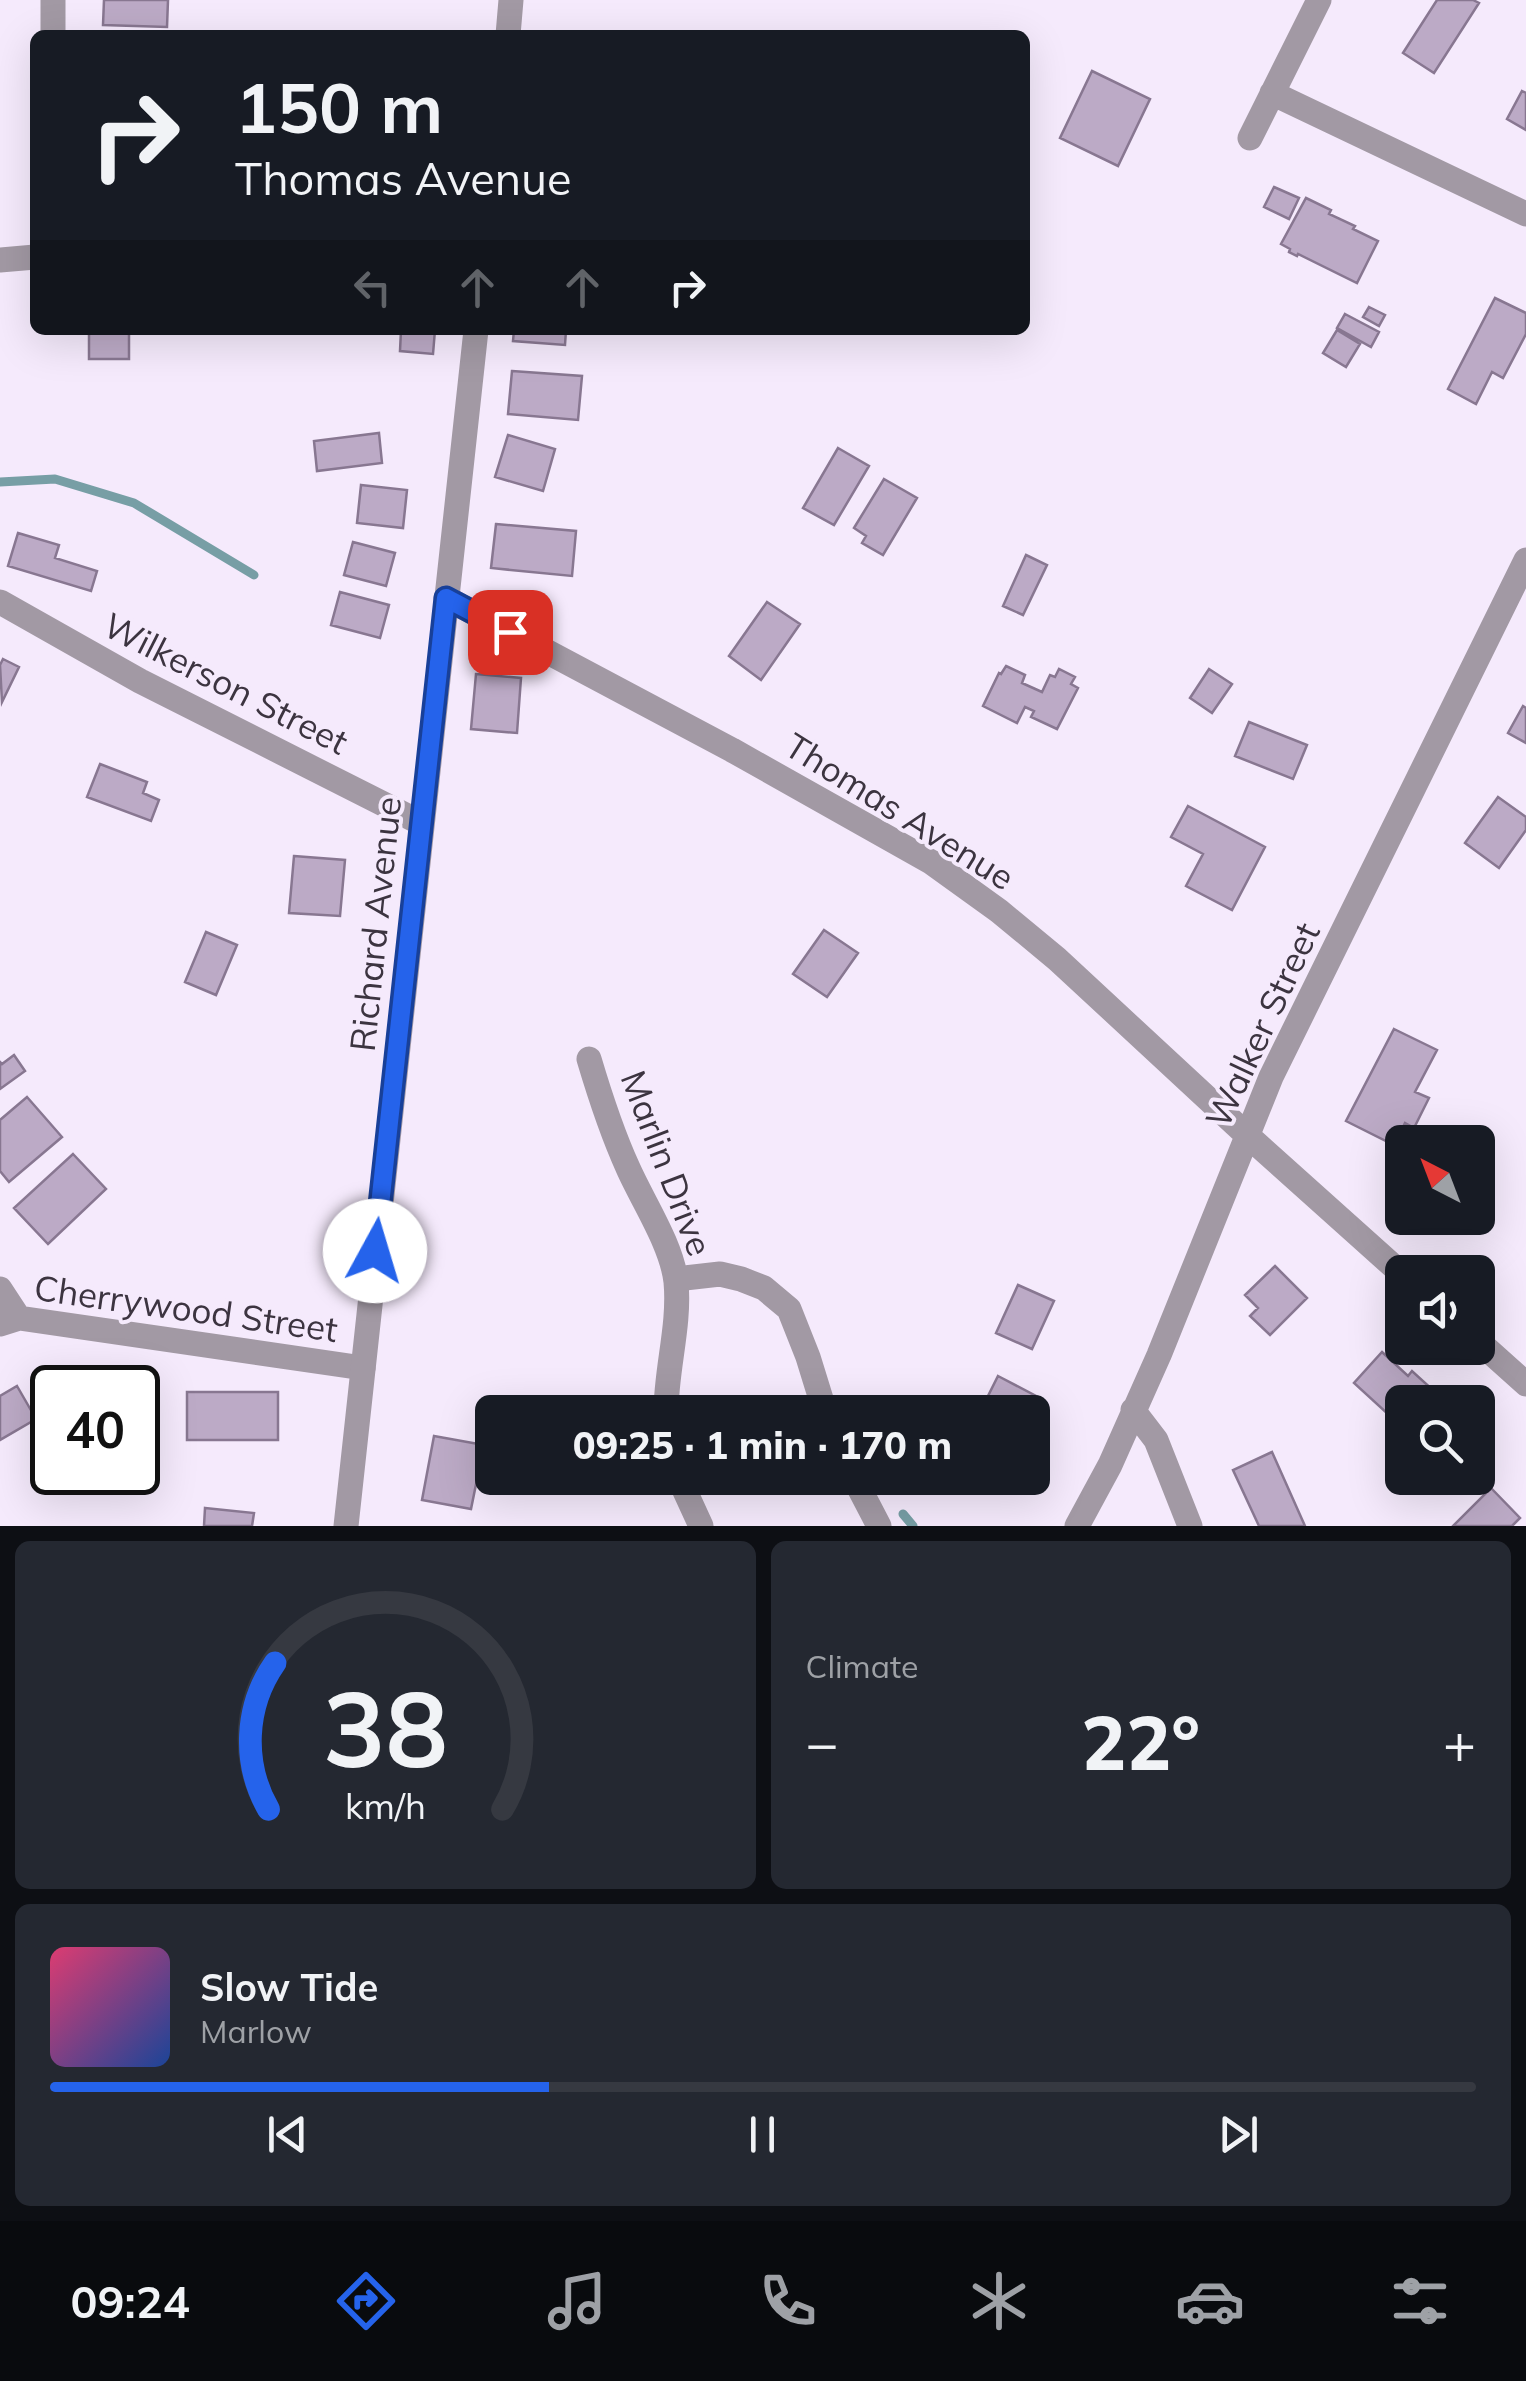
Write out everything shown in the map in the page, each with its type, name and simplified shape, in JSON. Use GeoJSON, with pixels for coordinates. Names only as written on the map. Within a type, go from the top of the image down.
{"type":"FeatureCollection","features":[{"type":"Feature","properties":{"kind":"street"},"geometry":{"type":"LineString","coordinates":[[53,0],[53,30]]}},
{"type":"Feature","properties":{"kind":"street"},"geometry":{"type":"LineString","coordinates":[[509,30],[512,0]]}},
{"type":"Feature","properties":{"kind":"street"},"geometry":{"type":"LineString","coordinates":[[1250,138],[1319,0]]}},
{"type":"Feature","properties":{"kind":"street"},"geometry":{"type":"LineString","coordinates":[[1272,93],[1526,214]]}},
{"type":"Feature","properties":{"kind":"street"},"geometry":{"type":"LineString","coordinates":[[0,260],[30,257]]}},
{"type":"Feature","properties":{"kind":"street","name":"Richard Avenue"},"geometry":{"type":"LineString","coordinates":[[346,1526],[475,335]]}},
{"type":"Feature","properties":{"kind":"street","name":"Walker Street"},"geometry":{"type":"LineString","coordinates":[[1077,1526],[1110,1465],[1160,1355],[1271,1077],[1526,560]]}},
{"type":"Feature","properties":{"kind":"street","name":"Thomas Avenue"},"geometry":{"type":"LineString","coordinates":[[446,598],[732,750],[931,862],[1057,959],[1385,1259]]}},
{"type":"Feature","properties":{"kind":"street","name":"Wilkerson Street"},"geometry":{"type":"LineString","coordinates":[[0,602],[140,681],[422,823]]}},
{"type":"Feature","properties":{"kind":"street","name":"Marlin Drive"},"geometry":{"type":"LineString","coordinates":[[589,1059],[613,1133],[670,1256],[676,1279],[677,1316],[666,1395]]}},
{"type":"Feature","properties":{"kind":"street"},"geometry":{"type":"LineString","coordinates":[[676,1279],[720,1274],[764,1288],[789,1309],[820,1395]]}},
{"type":"Feature","properties":{"kind":"street"},"geometry":{"type":"LineString","coordinates":[[0,1288],[10,1321]]}},
{"type":"Feature","properties":{"kind":"street","name":"Cherrywood Street"},"geometry":{"type":"LineString","coordinates":[[10,1321],[363,1368]]}},
{"type":"Feature","properties":{"kind":"street"},"geometry":{"type":"LineString","coordinates":[[1495,1356],[1526,1384]]}},
{"type":"Feature","properties":{"kind":"street"},"geometry":{"type":"LineString","coordinates":[[1133,1410],[1156,1440],[1190,1526]]}},
{"type":"Feature","properties":{"kind":"street"},"geometry":{"type":"LineString","coordinates":[[687,1495],[701,1526]]}},
{"type":"Feature","properties":{"kind":"street"},"geometry":{"type":"LineString","coordinates":[[863,1495],[879,1526]]}},
{"type":"Feature","properties":{"kind":"building"},"geometry":{"type":"Polygon","coordinates":[[[104,0],[168,0],[167,27],[103,25],[104,0]]]}},
{"type":"Feature","properties":{"kind":"building"},"geometry":{"type":"Polygon","coordinates":[[[1437,0],[1479,3],[1434,73],[1403,53],[1437,0]]]}},
{"type":"Feature","properties":{"kind":"building"},"geometry":{"type":"Polygon","coordinates":[[[1092,71],[1150,99],[1118,166],[1060,138],[1092,71]]]}},
{"type":"Feature","properties":{"kind":"building"},"geometry":{"type":"Polygon","coordinates":[[[1522,91],[1526,93],[1526,130],[1507,119],[1522,91]]]}},
{"type":"Feature","properties":{"kind":"building"},"geometry":{"type":"Polygon","coordinates":[[[1274,187],[1299,198],[1289,219],[1264,207],[1274,187]]]}},
{"type":"Feature","properties":{"kind":"building"},"geometry":{"type":"Polygon","coordinates":[[[1306,198],[1378,241],[1357,283],[1289,252],[1281,244],[1306,198]]]}},
{"type":"Feature","properties":{"kind":"building"},"geometry":{"type":"Polygon","coordinates":[[[1495,298],[1526,313],[1526,334],[1503,378],[1492,372],[1476,404],[1448,389],[1495,298]]]}},
{"type":"Feature","properties":{"kind":"building"},"geometry":{"type":"Polygon","coordinates":[[[1369,307],[1385,315],[1379,326],[1363,317],[1369,307]]]}},
{"type":"Feature","properties":{"kind":"building"},"geometry":{"type":"Polygon","coordinates":[[[1345,314],[1379,332],[1371,347],[1337,328],[1345,314]]]}},
{"type":"Feature","properties":{"kind":"building"},"geometry":{"type":"Polygon","coordinates":[[[1337,330],[1360,344],[1346,367],[1323,353],[1337,330]]]}},
{"type":"Feature","properties":{"kind":"building"},"geometry":{"type":"Polygon","coordinates":[[[89,335],[129,335],[129,359],[89,359],[89,335]]]}},
{"type":"Feature","properties":{"kind":"building"},"geometry":{"type":"Polygon","coordinates":[[[401,335],[435,335],[433,354],[400,351],[401,335]]]}},
{"type":"Feature","properties":{"kind":"building"},"geometry":{"type":"Polygon","coordinates":[[[514,335],[566,335],[565,345],[513,341],[514,335]]]}},
{"type":"Feature","properties":{"kind":"building"},"geometry":{"type":"Polygon","coordinates":[[[512,371],[582,376],[578,420],[508,414],[512,371]]]}},
{"type":"Feature","properties":{"kind":"building"},"geometry":{"type":"Polygon","coordinates":[[[379,433],[382,463],[317,471],[314,441],[379,433]]]}},
{"type":"Feature","properties":{"kind":"building"},"geometry":{"type":"Polygon","coordinates":[[[508,435],[555,449],[543,491],[495,477],[508,435]]]}},
{"type":"Feature","properties":{"kind":"building"},"geometry":{"type":"Polygon","coordinates":[[[838,448],[869,466],[834,525],[803,508],[838,448]]]}},
{"type":"Feature","properties":{"kind":"building"},"geometry":{"type":"Polygon","coordinates":[[[884,479],[917,498],[883,555],[862,543],[866,536],[854,528],[884,479]]]}},
{"type":"Feature","properties":{"kind":"building"},"geometry":{"type":"Polygon","coordinates":[[[361,485],[407,490],[403,528],[357,523],[361,485]]]}},
{"type":"Feature","properties":{"kind":"building"},"geometry":{"type":"Polygon","coordinates":[[[496,524],[576,531],[572,576],[491,568],[496,524]]]}},
{"type":"Feature","properties":{"kind":"building"},"geometry":{"type":"Polygon","coordinates":[[[18,533],[59,545],[55,558],[97,571],[91,591],[8,566],[18,533]]]}},
{"type":"Feature","properties":{"kind":"building"},"geometry":{"type":"Polygon","coordinates":[[[353,542],[395,553],[386,586],[344,575],[353,542]]]}},
{"type":"Feature","properties":{"kind":"building"},"geometry":{"type":"Polygon","coordinates":[[[1026,555],[1047,565],[1023,615],[1003,606],[1026,555]]]}},
{"type":"Feature","properties":{"kind":"building"},"geometry":{"type":"Polygon","coordinates":[[[340,592],[389,605],[380,638],[331,625],[340,592]]]}},
{"type":"Feature","properties":{"kind":"building"},"geometry":{"type":"Polygon","coordinates":[[[767,602],[800,624],[761,680],[729,656],[767,602]]]}},
{"type":"Feature","properties":{"kind":"building"},"geometry":{"type":"Polygon","coordinates":[[[3,659],[19,667],[2,702],[0,665],[3,659]]]}},
{"type":"Feature","properties":{"kind":"building"},"geometry":{"type":"Polygon","coordinates":[[[1006,666],[1025,675],[1022,683],[1042,692],[1050,675],[1055,677],[1059,669],[1075,677],[1071,684],[1078,688],[1057,729],[1031,717],[1034,711],[1025,707],[1017,723],[983,706],[1006,666]]]}},
{"type":"Feature","properties":{"kind":"building"},"geometry":{"type":"Polygon","coordinates":[[[1209,669],[1232,684],[1212,713],[1190,698],[1209,669]]]}},
{"type":"Feature","properties":{"kind":"building"},"geometry":{"type":"Polygon","coordinates":[[[476,674],[521,678],[517,733],[471,729],[476,674]]]}},
{"type":"Feature","properties":{"kind":"building"},"geometry":{"type":"Polygon","coordinates":[[[1523,706],[1526,708],[1526,743],[1508,733],[1523,706]]]}},
{"type":"Feature","properties":{"kind":"building"},"geometry":{"type":"Polygon","coordinates":[[[1249,722],[1307,745],[1293,779],[1235,756],[1249,722]]]}},
{"type":"Feature","properties":{"kind":"building"},"geometry":{"type":"Polygon","coordinates":[[[100,764],[147,782],[143,793],[159,800],[151,821],[87,797],[100,764]]]}},
{"type":"Feature","properties":{"kind":"building"},"geometry":{"type":"Polygon","coordinates":[[[1498,797],[1526,817],[1526,830],[1499,868],[1465,843],[1498,797]]]}},
{"type":"Feature","properties":{"kind":"building"},"geometry":{"type":"Polygon","coordinates":[[[1188,806],[1265,847],[1232,910],[1186,886],[1203,854],[1171,837],[1188,806]]]}},
{"type":"Feature","properties":{"kind":"building"},"geometry":{"type":"Polygon","coordinates":[[[294,856],[345,860],[340,916],[289,913],[294,856]]]}},
{"type":"Feature","properties":{"kind":"building"},"geometry":{"type":"Polygon","coordinates":[[[824,930],[858,953],[827,997],[793,974],[824,930]]]}},
{"type":"Feature","properties":{"kind":"building"},"geometry":{"type":"Polygon","coordinates":[[[206,932],[237,945],[216,995],[185,982],[206,932]]]}},
{"type":"Feature","properties":{"kind":"building"},"geometry":{"type":"Polygon","coordinates":[[[1394,1029],[1437,1050],[1415,1092],[1429,1098],[1416,1125],[1385,1125],[1385,1140],[1346,1121],[1394,1029]]]}},
{"type":"Feature","properties":{"kind":"building"},"geometry":{"type":"Polygon","coordinates":[[[14,1055],[25,1071],[0,1089],[0,1062],[14,1055]]]}},
{"type":"Feature","properties":{"kind":"building"},"geometry":{"type":"Polygon","coordinates":[[[27,1097],[62,1137],[9,1182],[0,1171],[0,1120],[27,1097]]]}},
{"type":"Feature","properties":{"kind":"building"},"geometry":{"type":"Polygon","coordinates":[[[73,1154],[106,1189],[48,1244],[14,1208],[73,1154]]]}},
{"type":"Feature","properties":{"kind":"building"},"geometry":{"type":"Polygon","coordinates":[[[1275,1266],[1307,1298],[1270,1335],[1250,1316],[1258,1308],[1245,1295],[1275,1266]]]}},
{"type":"Feature","properties":{"kind":"building"},"geometry":{"type":"Polygon","coordinates":[[[1018,1285],[1054,1301],[1032,1349],[996,1333],[1018,1285]]]}},
{"type":"Feature","properties":{"kind":"building"},"geometry":{"type":"Polygon","coordinates":[[[1382,1352],[1385,1365],[1396,1365],[1408,1376],[1412,1371],[1427,1385],[1385,1385],[1385,1411],[1354,1383],[1382,1352]]]}},
{"type":"Feature","properties":{"kind":"building"},"geometry":{"type":"Polygon","coordinates":[[[998,1376],[1034,1395],[988,1395],[998,1376]]]}},
{"type":"Feature","properties":{"kind":"building"},"geometry":{"type":"Polygon","coordinates":[[[17,1386],[30,1409],[30,1422],[0,1440],[0,1396],[17,1386]]]}},
{"type":"Feature","properties":{"kind":"building"},"geometry":{"type":"Polygon","coordinates":[[[187,1392],[278,1392],[278,1440],[187,1440],[187,1392]]]}},
{"type":"Feature","properties":{"kind":"building"},"geometry":{"type":"Polygon","coordinates":[[[434,1436],[475,1443],[471,1509],[422,1500],[434,1436]]]}},
{"type":"Feature","properties":{"kind":"building"},"geometry":{"type":"Polygon","coordinates":[[[1272,1452],[1305,1526],[1259,1526],[1233,1470],[1272,1452]]]}},
{"type":"Feature","properties":{"kind":"building"},"geometry":{"type":"Polygon","coordinates":[[[1495,1492],[1520,1518],[1512,1526],[1453,1526],[1484,1495],[1495,1492]]]}},
{"type":"Feature","properties":{"kind":"building"},"geometry":{"type":"Polygon","coordinates":[[[205,1508],[254,1513],[252,1526],[204,1526],[205,1508]]]}},
{"type":"Feature","properties":{"kind":"waterway"},"geometry":{"type":"LineString","coordinates":[[0,482],[55,479],[134,503],[254,575]]}},
{"type":"Feature","properties":{"kind":"waterway"},"geometry":{"type":"LineString","coordinates":[[903,1514],[913,1526]]}},
{"type":"Feature","properties":{"kind":"route"},"geometry":{"type":"LineString","coordinates":[[375,1251],[446,598],[510,632]]}}]}
